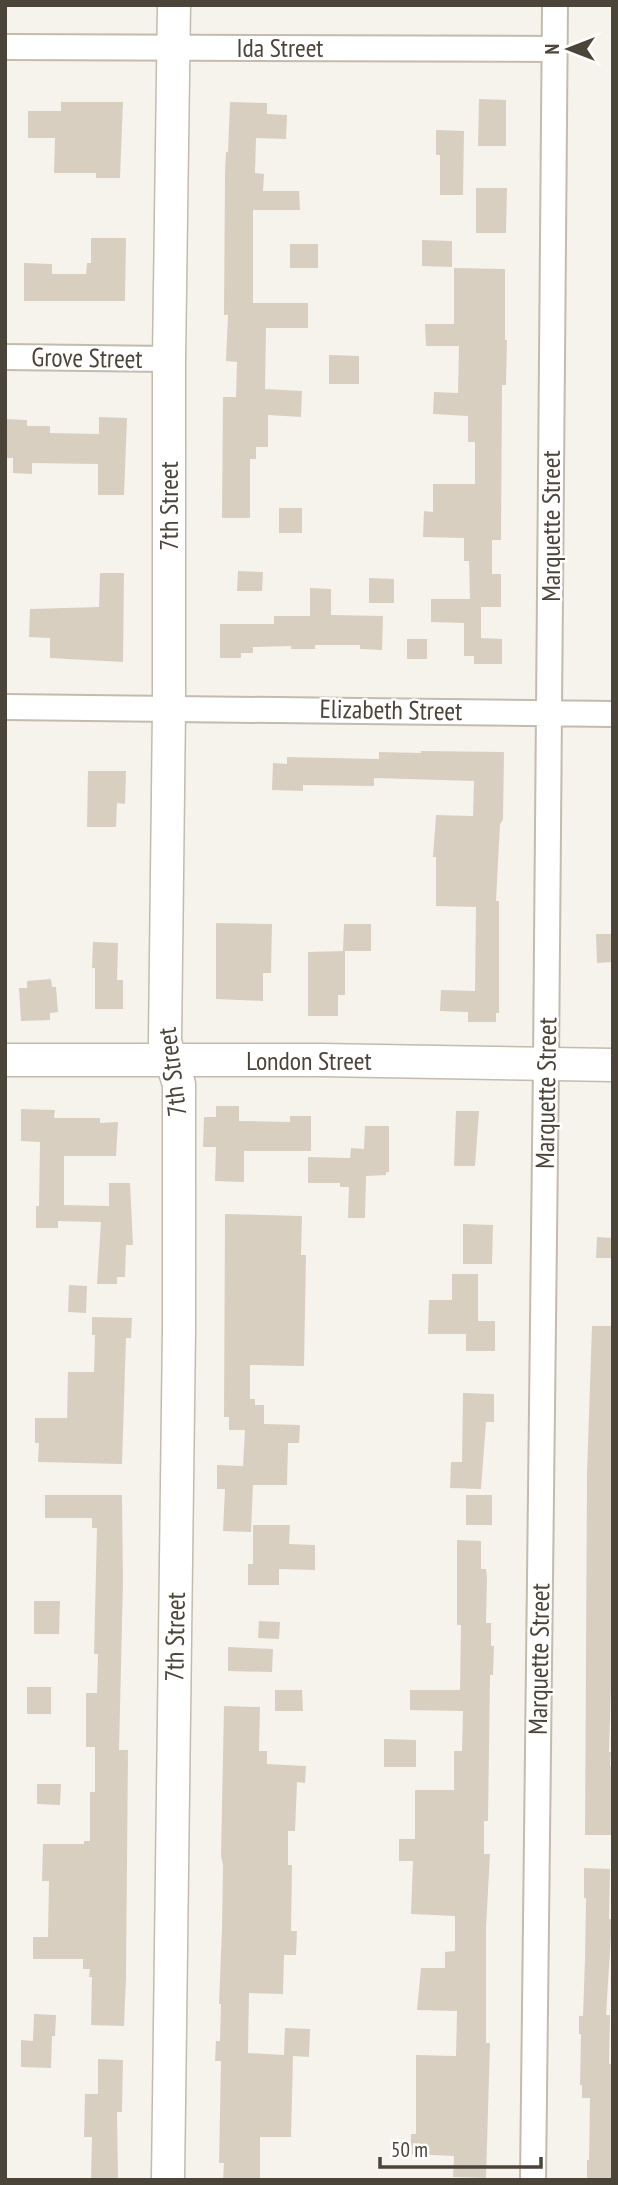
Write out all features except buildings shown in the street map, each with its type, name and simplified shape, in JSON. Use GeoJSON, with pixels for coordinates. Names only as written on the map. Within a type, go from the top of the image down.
{"type":"FeatureCollection","features":[{"type":"Feature","properties":{"kind":"street","name":"7th Street"},"geometry":{"type":"LineString","coordinates":[[168,2180],[179,1329],[179,1084],[165,1042],[174,5]]}},
{"type":"Feature","properties":{"kind":"street","name":"Marquette Street"},"geometry":{"type":"LineString","coordinates":[[533,2180],[550,713],[555,5]]}},
{"type":"Feature","properties":{"kind":"street","name":"Ida Street"},"geometry":{"type":"LineString","coordinates":[[5,47],[555,49]]}},
{"type":"Feature","properties":{"kind":"street","name":"Grove Street"},"geometry":{"type":"LineString","coordinates":[[5,357],[169,359]]}},
{"type":"Feature","properties":{"kind":"street","name":"Elizabeth Street"},"geometry":{"type":"LineString","coordinates":[[5,707],[613,714]]}},
{"type":"Feature","properties":{"kind":"street","name":"London Street"},"geometry":{"type":"LineString","coordinates":[[5,1060],[321,1060],[613,1065]]}}]}
